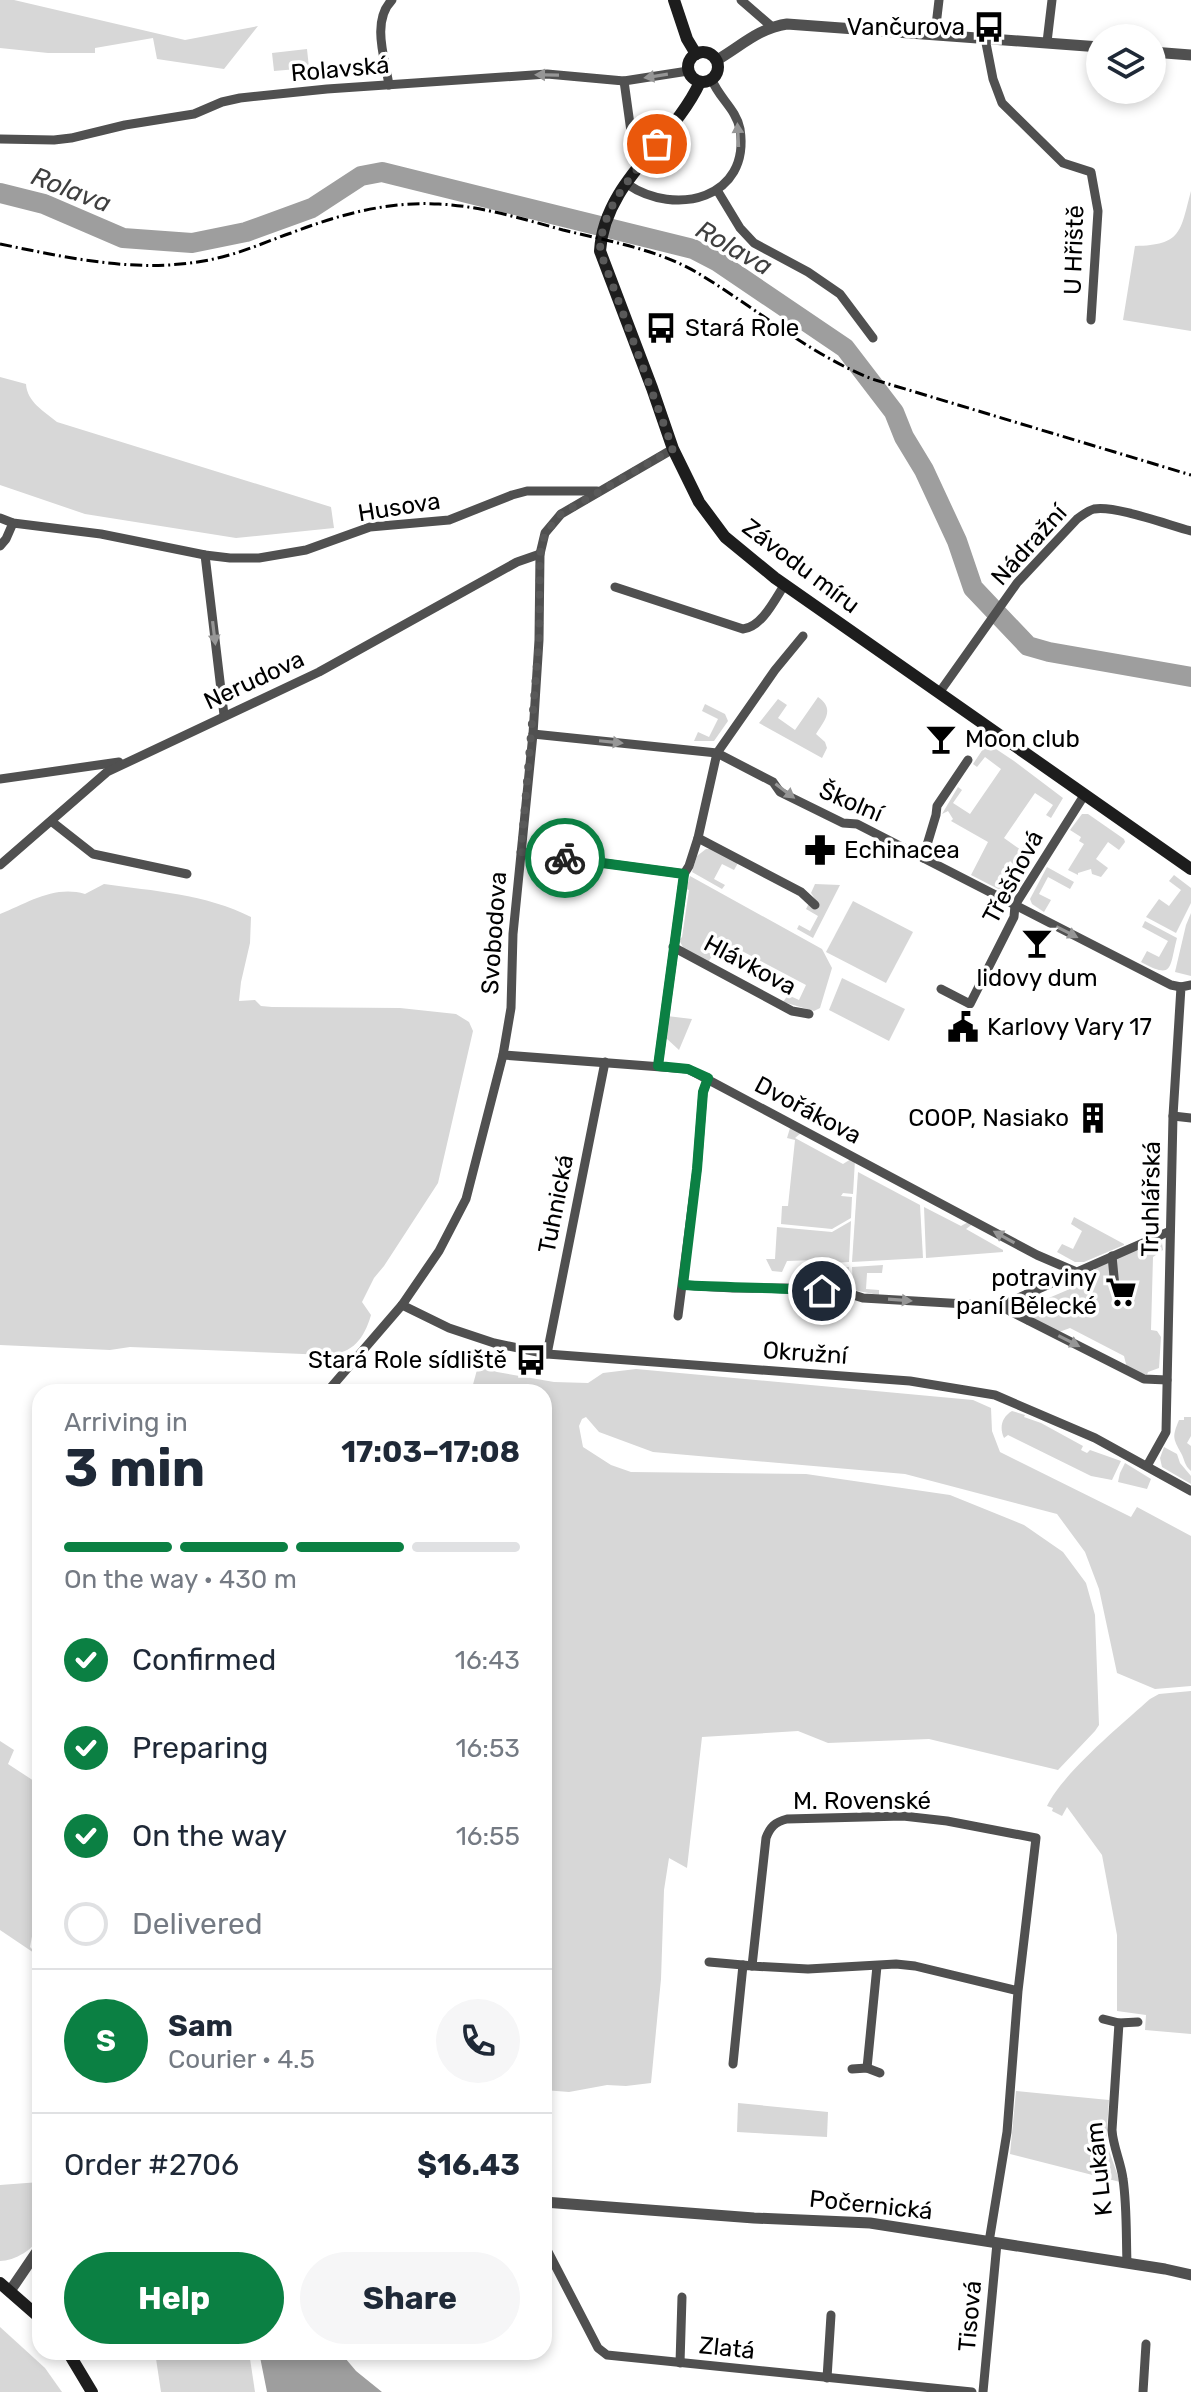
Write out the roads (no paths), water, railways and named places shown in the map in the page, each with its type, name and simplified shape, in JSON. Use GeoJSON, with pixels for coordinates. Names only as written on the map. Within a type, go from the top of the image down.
{"type":"FeatureCollection","features":[{"type":"Feature","properties":{"kind":"main road"},"geometry":{"type":"LineString","coordinates":[[674,0],[687,39],[696,54]]}},
{"type":"Feature","properties":{"kind":"main road"},"geometry":{"type":"LineString","coordinates":[[706,81],[692,78],[688,71],[689,61],[696,54],[710,54],[717,60]]}},
{"type":"Feature","properties":{"kind":"main road","name":"Závodu míru"},"geometry":{"type":"LineString","coordinates":[[717,60],[718,71],[706,81],[612,206],[602,234],[600,251],[673,449],[699,502],[714,524],[740,550],[785,584],[1191,869]]}},
{"type":"Feature","properties":{"kind":"main road"},"geometry":{"type":"LineString","coordinates":[[5,2287],[32,2311]]}},
{"type":"Feature","properties":{"kind":"main road"},"geometry":{"type":"LineString","coordinates":[[73,2360],[92,2392]]}},
{"type":"Feature","properties":{"kind":"street"},"geometry":{"type":"LineString","coordinates":[[389,85],[381,26],[385,7],[392,0]]}},
{"type":"Feature","properties":{"kind":"street"},"geometry":{"type":"LineString","coordinates":[[741,0],[771,26]]}},
{"type":"Feature","properties":{"kind":"street"},"geometry":{"type":"LineString","coordinates":[[935,34],[939,0]]}},
{"type":"Feature","properties":{"kind":"street"},"geometry":{"type":"LineString","coordinates":[[1047,42],[1052,0]]}},
{"type":"Feature","properties":{"kind":"street"},"geometry":{"type":"LineString","coordinates":[[717,60],[771,26],[787,24],[1086,46]]}},
{"type":"Feature","properties":{"kind":"street","name":"U Hřiště"},"geometry":{"type":"LineString","coordinates":[[985,38],[993,79],[1002,103],[1063,163],[1091,172],[1098,211],[1091,320]]}},
{"type":"Feature","properties":{"kind":"street"},"geometry":{"type":"LineString","coordinates":[[1166,53],[1191,55]]}},
{"type":"Feature","properties":{"kind":"street","name":"Rolavská"},"geometry":{"type":"LineString","coordinates":[[0,139],[54,140],[194,114],[240,98],[547,74],[624,81],[688,71]]}},
{"type":"Feature","properties":{"kind":"street"},"geometry":{"type":"LineString","coordinates":[[624,81],[633,146],[641,165]]}},
{"type":"Feature","properties":{"kind":"street"},"geometry":{"type":"LineString","coordinates":[[627,184],[665,200],[688,199],[717,190],[726,183],[733,172],[740,131],[737,117],[716,88],[706,81]]}},
{"type":"Feature","properties":{"kind":"street"},"geometry":{"type":"LineString","coordinates":[[717,190],[740,228],[754,243],[808,272],[840,294],[873,338]]}},
{"type":"Feature","properties":{"kind":"street","name":"Svobodova"},"geometry":{"type":"LineString","coordinates":[[334,1384],[402,1305],[439,1251],[466,1199],[503,1055],[511,1008],[513,934],[533,734],[540,554],[545,533],[554,520],[597,491],[673,449]]}},
{"type":"Feature","properties":{"kind":"street","name":"Husova"},"geometry":{"type":"LineString","coordinates":[[0,518],[13,523],[101,534],[205,555],[259,558],[306,550],[370,527],[449,520],[527,491],[597,491]]}},
{"type":"Feature","properties":{"kind":"street","name":"Nádražní"},"geometry":{"type":"LineString","coordinates":[[939,693],[1017,583],[1087,512],[1097,508],[1111,510],[1191,531]]}},
{"type":"Feature","properties":{"kind":"street"},"geometry":{"type":"LineString","coordinates":[[0,546],[13,523]]}},
{"type":"Feature","properties":{"kind":"street","name":"Nerudova"},"geometry":{"type":"LineString","coordinates":[[0,865],[107,772],[224,715],[274,695],[517,562],[540,554]]}},
{"type":"Feature","properties":{"kind":"street"},"geometry":{"type":"LineString","coordinates":[[205,555],[224,715]]}},
{"type":"Feature","properties":{"kind":"street"},"geometry":{"type":"LineString","coordinates":[[615,587],[743,629],[752,628],[758,623],[785,584]]}},
{"type":"Feature","properties":{"kind":"street","name":"Hlávkova"},"geometry":{"type":"LineString","coordinates":[[658,1066],[684,874],[698,838],[717,753],[775,670],[803,636]]}},
{"type":"Feature","properties":{"kind":"street","name":"Školní"},"geometry":{"type":"LineString","coordinates":[[533,734],[717,753],[773,782],[780,792],[843,823],[857,824],[1171,985],[1186,986]]}},
{"type":"Feature","properties":{"kind":"street"},"geometry":{"type":"LineString","coordinates":[[923,858],[937,806],[968,760]]}},
{"type":"Feature","properties":{"kind":"street"},"geometry":{"type":"LineString","coordinates":[[0,779],[129,761]]}},
{"type":"Feature","properties":{"kind":"street","name":"Třešňová"},"geometry":{"type":"LineString","coordinates":[[941,989],[970,1004],[1014,917],[1015,905],[1085,794]]}},
{"type":"Feature","properties":{"kind":"street"},"geometry":{"type":"LineString","coordinates":[[51,821],[93,854],[187,874]]}},
{"type":"Feature","properties":{"kind":"street"},"geometry":{"type":"LineString","coordinates":[[698,838],[801,892],[815,905]]}},
{"type":"Feature","properties":{"kind":"street"},"geometry":{"type":"LineString","coordinates":[[521,852],[684,874]]}},
{"type":"Feature","properties":{"kind":"street","name":"Hlávkova"},"geometry":{"type":"LineString","coordinates":[[673,947],[792,1011],[809,1014]]}},
{"type":"Feature","properties":{"kind":"street","name":"Truhlářská"},"geometry":{"type":"LineString","coordinates":[[1147,1466],[1166,1432],[1173,1116],[1186,986]]}},
{"type":"Feature","properties":{"kind":"street","name":"Dvořákova"},"geometry":{"type":"LineString","coordinates":[[503,1055],[688,1069],[1037,1255],[1074,1271]]}},
{"type":"Feature","properties":{"kind":"street","name":"Tuhnická"},"geometry":{"type":"LineString","coordinates":[[547,1354],[605,1062]]}},
{"type":"Feature","properties":{"kind":"street"},"geometry":{"type":"LineString","coordinates":[[678,1316],[697,1169],[703,1092],[708,1078]]}},
{"type":"Feature","properties":{"kind":"street"},"geometry":{"type":"LineString","coordinates":[[1173,1116],[1191,1118]]}},
{"type":"Feature","properties":{"kind":"street"},"geometry":{"type":"LineString","coordinates":[[683,1285],[770,1287],[849,1293],[863,1298],[1000,1306],[1170,1231]]}},
{"type":"Feature","properties":{"kind":"street"},"geometry":{"type":"LineString","coordinates":[[1112,1256],[1115,1287]]}},
{"type":"Feature","properties":{"kind":"street"},"geometry":{"type":"LineString","coordinates":[[1027,1294],[1028,1320]]}},
{"type":"Feature","properties":{"kind":"street","name":"Okružní"},"geometry":{"type":"LineString","coordinates":[[402,1305],[449,1328],[547,1354],[910,1381],[995,1395],[1095,1438],[1191,1491]]}},
{"type":"Feature","properties":{"kind":"street"},"geometry":{"type":"LineString","coordinates":[[1000,1306],[1144,1379],[1167,1380]]}},
{"type":"Feature","properties":{"kind":"street","name":"M. Rovenské"},"geometry":{"type":"LineString","coordinates":[[733,2064],[766,1838],[772,1826],[787,1819],[903,1816],[1036,1838],[993,2243]]}},
{"type":"Feature","properties":{"kind":"street"},"geometry":{"type":"LineString","coordinates":[[709,1962],[808,1969],[915,1966],[1018,1991]]}},
{"type":"Feature","properties":{"kind":"street"},"geometry":{"type":"LineString","coordinates":[[867,2068],[877,1966]]}},
{"type":"Feature","properties":{"kind":"street"},"geometry":{"type":"LineString","coordinates":[[1103,2019],[1119,2023],[1138,2022]]}},
{"type":"Feature","properties":{"kind":"street","name":"K Lukám"},"geometry":{"type":"LineString","coordinates":[[1119,2023],[1112,2130],[1124,2180],[1127,2263]]}},
{"type":"Feature","properties":{"kind":"street"},"geometry":{"type":"LineString","coordinates":[[852,2069],[867,2068],[880,2073]]}},
{"type":"Feature","properties":{"kind":"street","name":"Počernická"},"geometry":{"type":"LineString","coordinates":[[552,2203],[870,2223],[1191,2275]]}},
{"type":"Feature","properties":{"kind":"street","name":"Tisová"},"geometry":{"type":"LineString","coordinates":[[983,2392],[993,2243]]}},
{"type":"Feature","properties":{"kind":"street"},"geometry":{"type":"LineString","coordinates":[[5,2287],[32,2256]]}},
{"type":"Feature","properties":{"kind":"street","name":"Zlatá"},"geometry":{"type":"LineString","coordinates":[[552,2259],[598,2348],[607,2355],[972,2392]]}},
{"type":"Feature","properties":{"kind":"street"},"geometry":{"type":"LineString","coordinates":[[680,2363],[682,2297]]}},
{"type":"Feature","properties":{"kind":"street"},"geometry":{"type":"LineString","coordinates":[[827,2378],[831,2315]]}},
{"type":"Feature","properties":{"kind":"street"},"geometry":{"type":"LineString","coordinates":[[1143,2392],[1146,2344]]}},
{"type":"Feature","properties":{"kind":"waterway","name":"Rolava"},"geometry":{"type":"LineString","coordinates":[[0,193],[44,204],[123,238],[192,243],[246,232],[312,208],[361,176],[382,172],[693,249],[718,262],[845,348],[894,412],[957,541],[973,588],[1028,646],[1191,677]]}},
{"type":"Feature","properties":{"kind":"railway"},"geometry":{"type":"LineString","coordinates":[[0,244],[111,263],[166,265],[222,257],[327,220],[382,207],[439,204],[486,210],[631,246],[681,264],[825,356],[872,379],[1191,475]]}},
{"type":"Feature","properties":{"kind":"place","name":"Vančurova"},"geometry":{"type":"Point","coordinates":[989,27]}},
{"type":"Feature","properties":{"kind":"place","name":"Stará Role"},"geometry":{"type":"Point","coordinates":[661,328]}},
{"type":"Feature","properties":{"kind":"place","name":"Moon club"},"geometry":{"type":"Point","coordinates":[941,739]}},
{"type":"Feature","properties":{"kind":"place","name":"Echinacea"},"geometry":{"type":"Point","coordinates":[820,850]}},
{"type":"Feature","properties":{"kind":"place","name":"lidovy dum"},"geometry":{"type":"Point","coordinates":[1037,943]}},
{"type":"Feature","properties":{"kind":"place","name":"Karlovy Vary 17"},"geometry":{"type":"Point","coordinates":[963,1027]}},
{"type":"Feature","properties":{"kind":"place","name":"COOP, Nasiako"},"geometry":{"type":"Point","coordinates":[1093,1118]}},
{"type":"Feature","properties":{"kind":"place","name":"potraviny paní Bělecké"},"geometry":{"type":"Point","coordinates":[1121,1292]}},
{"type":"Feature","properties":{"kind":"place","name":"Stará Role sídliště"},"geometry":{"type":"Point","coordinates":[531,1360]}}]}
